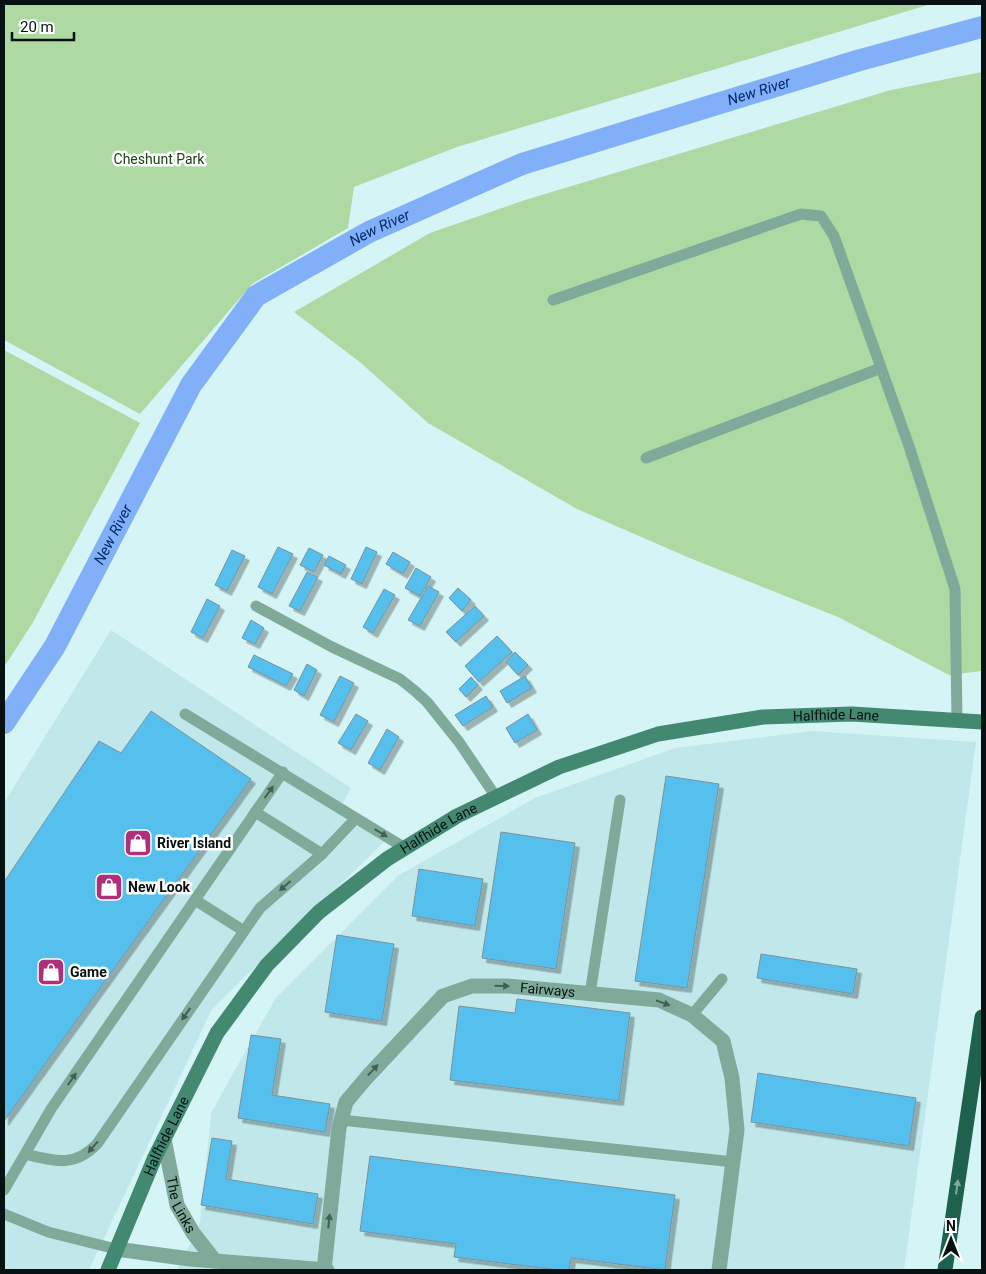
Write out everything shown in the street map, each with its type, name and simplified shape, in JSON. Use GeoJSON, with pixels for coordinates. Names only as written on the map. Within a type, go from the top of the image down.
{"type":"FeatureCollection","features":[{"type":"Feature","properties":{"kind":"highway"},"geometry":{"type":"LineString","coordinates":[[945,1270],[982,1017]]}},
{"type":"Feature","properties":{"kind":"main road","name":"Halfhide Lane"},"geometry":{"type":"LineString","coordinates":[[108,1270],[164,1139],[217,1033],[267,965],[318,912],[387,859],[456,816],[559,767],[658,734],[763,717],[852,714],[982,722]]}},
{"type":"Feature","properties":{"kind":"street","name":"Fairways"},"geometry":{"type":"LineString","coordinates":[[326,1270],[341,1120],[346,1102],[443,996],[472,986],[507,986],[659,1000],[692,1015],[723,1041],[732,1078],[737,1130],[719,1270]]}},
{"type":"Feature","properties":{"kind":"street","name":"The Links"},"geometry":{"type":"LineString","coordinates":[[164,1139],[178,1205],[192,1233],[215,1261]]}},
{"type":"Feature","properties":{"kind":"street"},"geometry":{"type":"LineString","coordinates":[[116,1249],[215,1261],[326,1270]]}},
{"type":"Feature","properties":{"kind":"lane"},"geometry":{"type":"LineString","coordinates":[[553,300],[801,214],[812,213],[821,216],[834,236],[909,446],[955,588],[957,720]]}},
{"type":"Feature","properties":{"kind":"lane"},"geometry":{"type":"LineString","coordinates":[[646,458],[881,368]]}},
{"type":"Feature","properties":{"kind":"lane"},"geometry":{"type":"LineString","coordinates":[[256,606],[332,647],[400,680],[415,691],[427,702],[458,742],[496,797]]}},
{"type":"Feature","properties":{"kind":"lane"},"geometry":{"type":"LineString","coordinates":[[185,714],[405,848]]}},
{"type":"Feature","properties":{"kind":"lane"},"geometry":{"type":"LineString","coordinates":[[4,1190],[51,1109],[283,772]]}},
{"type":"Feature","properties":{"kind":"lane"},"geometry":{"type":"LineString","coordinates":[[590,994],[620,800]]}},
{"type":"Feature","properties":{"kind":"lane"},"geometry":{"type":"LineString","coordinates":[[255,812],[322,854]]}},
{"type":"Feature","properties":{"kind":"lane"},"geometry":{"type":"LineString","coordinates":[[25,1154],[56,1162],[86,1155],[97,1144],[260,908],[322,854],[356,818]]}},
{"type":"Feature","properties":{"kind":"lane"},"geometry":{"type":"LineString","coordinates":[[195,900],[244,931]]}},
{"type":"Feature","properties":{"kind":"lane"},"geometry":{"type":"LineString","coordinates":[[692,1015],[722,979]]}},
{"type":"Feature","properties":{"kind":"lane"},"geometry":{"type":"LineString","coordinates":[[341,1120],[734,1162]]}},
{"type":"Feature","properties":{"kind":"lane"},"geometry":{"type":"LineString","coordinates":[[4,1214],[48,1232],[116,1249]]}},
{"type":"Feature","properties":{"kind":"shaded area"},"geometry":{"type":"Polygon","coordinates":[[[111,630],[351,788],[338,812],[384,842],[212,1009],[89,1270],[4,1270],[4,803],[111,630]]]}},
{"type":"Feature","properties":{"kind":"shaded area"},"geometry":{"type":"Polygon","coordinates":[[[812,731],[976,742],[904,1270],[177,1270],[200,1223],[211,1113],[275,999],[399,875],[535,798],[675,748],[812,731]]]}},
{"type":"Feature","properties":{"kind":"green space","name":"Cheshunt Park"},"geometry":{"type":"Polygon","coordinates":[[[4,4],[931,4],[457,147],[354,187],[348,228],[252,284],[140,414],[4,340],[4,4]]]}},
{"type":"Feature","properties":{"kind":"green space"},"geometry":{"type":"Polygon","coordinates":[[[982,72],[982,671],[949,675],[838,617],[692,559],[577,509],[428,423],[361,363],[294,312],[430,233],[525,200],[891,90],[982,72]]]}},
{"type":"Feature","properties":{"kind":"green space"},"geometry":{"type":"Polygon","coordinates":[[[4,350],[140,423],[32,624],[4,667],[4,350]]]}},
{"type":"Feature","properties":{"kind":"building"},"geometry":{"type":"Polygon","coordinates":[[[278,547],[293,554],[272,594],[258,587],[278,547]]]}},
{"type":"Feature","properties":{"kind":"building"},"geometry":{"type":"Polygon","coordinates":[[[366,547],[377,552],[362,584],[351,579],[366,547]]]}},
{"type":"Feature","properties":{"kind":"building"},"geometry":{"type":"Polygon","coordinates":[[[309,548],[323,555],[314,572],[300,565],[309,548]]]}},
{"type":"Feature","properties":{"kind":"building"},"geometry":{"type":"Polygon","coordinates":[[[232,550],[245,556],[227,591],[215,585],[232,550]]]}},
{"type":"Feature","properties":{"kind":"building"},"geometry":{"type":"Polygon","coordinates":[[[393,552],[410,562],[403,574],[386,564],[393,552]]]}},
{"type":"Feature","properties":{"kind":"building"},"geometry":{"type":"Polygon","coordinates":[[[329,556],[346,565],[341,574],[324,565],[329,556]]]}},
{"type":"Feature","properties":{"kind":"building"},"geometry":{"type":"Polygon","coordinates":[[[416,568],[431,577],[420,596],[405,588],[416,568]]]}},
{"type":"Feature","properties":{"kind":"building"},"geometry":{"type":"Polygon","coordinates":[[[307,572],[318,577],[300,611],[289,606],[307,572]]]}},
{"type":"Feature","properties":{"kind":"building"},"geometry":{"type":"Polygon","coordinates":[[[428,586],[439,592],[420,626],[408,620],[428,586]]]}},
{"type":"Feature","properties":{"kind":"building"},"geometry":{"type":"Polygon","coordinates":[[[458,588],[471,600],[462,611],[449,598],[458,588]]]}},
{"type":"Feature","properties":{"kind":"building"},"geometry":{"type":"Polygon","coordinates":[[[384,589],[395,595],[373,633],[363,627],[384,589]]]}},
{"type":"Feature","properties":{"kind":"building"},"geometry":{"type":"Polygon","coordinates":[[[207,599],[220,606],[203,638],[191,632],[207,599]]]}},
{"type":"Feature","properties":{"kind":"building"},"geometry":{"type":"Polygon","coordinates":[[[475,606],[484,616],[456,642],[446,632],[475,606]]]}},
{"type":"Feature","properties":{"kind":"building"},"geometry":{"type":"Polygon","coordinates":[[[251,620],[264,628],[255,644],[242,638],[251,620]]]}},
{"type":"Feature","properties":{"kind":"building"},"geometry":{"type":"Polygon","coordinates":[[[497,636],[512,652],[479,682],[465,666],[497,636]]]}},
{"type":"Feature","properties":{"kind":"building"},"geometry":{"type":"Polygon","coordinates":[[[515,652],[528,665],[518,675],[506,662],[515,652]]]}},
{"type":"Feature","properties":{"kind":"building"},"geometry":{"type":"Polygon","coordinates":[[[254,655],[293,674],[286,686],[248,667],[254,655]]]}},
{"type":"Feature","properties":{"kind":"building"},"geometry":{"type":"Polygon","coordinates":[[[307,664],[317,670],[304,696],[294,690],[307,664]]]}},
{"type":"Feature","properties":{"kind":"building"},"geometry":{"type":"Polygon","coordinates":[[[340,676],[354,683],[334,722],[320,715],[340,676]]]}},
{"type":"Feature","properties":{"kind":"building"},"geometry":{"type":"Polygon","coordinates":[[[525,676],[532,688],[507,703],[500,691],[525,676]]]}},
{"type":"Feature","properties":{"kind":"building"},"geometry":{"type":"Polygon","coordinates":[[[471,677],[478,685],[466,697],[459,689],[471,677]]]}},
{"type":"Feature","properties":{"kind":"building"},"geometry":{"type":"Polygon","coordinates":[[[486,696],[493,707],[463,726],[455,715],[486,696]]]}},
{"type":"Feature","properties":{"kind":"building"},"geometry":{"type":"Polygon","coordinates":[[[151,711],[251,779],[4,1121],[4,882],[99,741],[121,753],[151,711]]]}},
{"type":"Feature","properties":{"kind":"building"},"geometry":{"type":"Polygon","coordinates":[[[356,714],[368,721],[351,750],[338,743],[356,714]]]}},
{"type":"Feature","properties":{"kind":"building"},"geometry":{"type":"Polygon","coordinates":[[[528,714],[537,730],[515,743],[506,728],[528,714]]]}},
{"type":"Feature","properties":{"kind":"building"},"geometry":{"type":"Polygon","coordinates":[[[387,729],[399,737],[380,770],[368,763],[387,729]]]}},
{"type":"Feature","properties":{"kind":"building"},"geometry":{"type":"Polygon","coordinates":[[[666,776],[719,784],[687,988],[635,981],[666,776]]]}},
{"type":"Feature","properties":{"kind":"building"},"geometry":{"type":"Polygon","coordinates":[[[501,832],[575,843],[556,969],[482,958],[501,832]]]}},
{"type":"Feature","properties":{"kind":"building"},"geometry":{"type":"Polygon","coordinates":[[[419,869],[483,879],[475,926],[412,916],[419,869]]]}},
{"type":"Feature","properties":{"kind":"building"},"geometry":{"type":"Polygon","coordinates":[[[337,935],[394,944],[382,1021],[325,1012],[337,935]]]}},
{"type":"Feature","properties":{"kind":"building"},"geometry":{"type":"Polygon","coordinates":[[[761,954],[857,969],[853,994],[757,978],[761,954]]]}},
{"type":"Feature","properties":{"kind":"building"},"geometry":{"type":"Polygon","coordinates":[[[517,999],[630,1013],[619,1101],[450,1080],[459,1006],[515,1013],[517,999]]]}},
{"type":"Feature","properties":{"kind":"building"},"geometry":{"type":"Polygon","coordinates":[[[251,1035],[281,1039],[272,1095],[330,1104],[325,1132],[238,1118],[251,1035]]]}},
{"type":"Feature","properties":{"kind":"building"},"geometry":{"type":"Polygon","coordinates":[[[758,1073],[916,1098],[909,1146],[751,1122],[758,1073]]]}},
{"type":"Feature","properties":{"kind":"building"},"geometry":{"type":"Polygon","coordinates":[[[212,1138],[232,1141],[226,1179],[318,1194],[313,1224],[201,1205],[212,1138]]]}},
{"type":"Feature","properties":{"kind":"building"},"geometry":{"type":"Polygon","coordinates":[[[370,1156],[675,1195],[665,1270],[571,1258],[569,1270],[558,1270],[454,1257],[456,1244],[360,1231],[370,1156]]]}},
{"type":"Feature","properties":{"kind":"waterway","name":"New River"},"geometry":{"type":"LineString","coordinates":[[4,723],[55,646],[191,385],[256,296],[369,232],[522,164],[860,60],[982,27]]}},
{"type":"Feature","properties":{"kind":"place","name":"River Island"},"geometry":{"type":"Point","coordinates":[138,843]}},
{"type":"Feature","properties":{"kind":"place","name":"New Look"},"geometry":{"type":"Point","coordinates":[109,887]}},
{"type":"Feature","properties":{"kind":"place","name":"Game"},"geometry":{"type":"Point","coordinates":[51,972]}}]}
